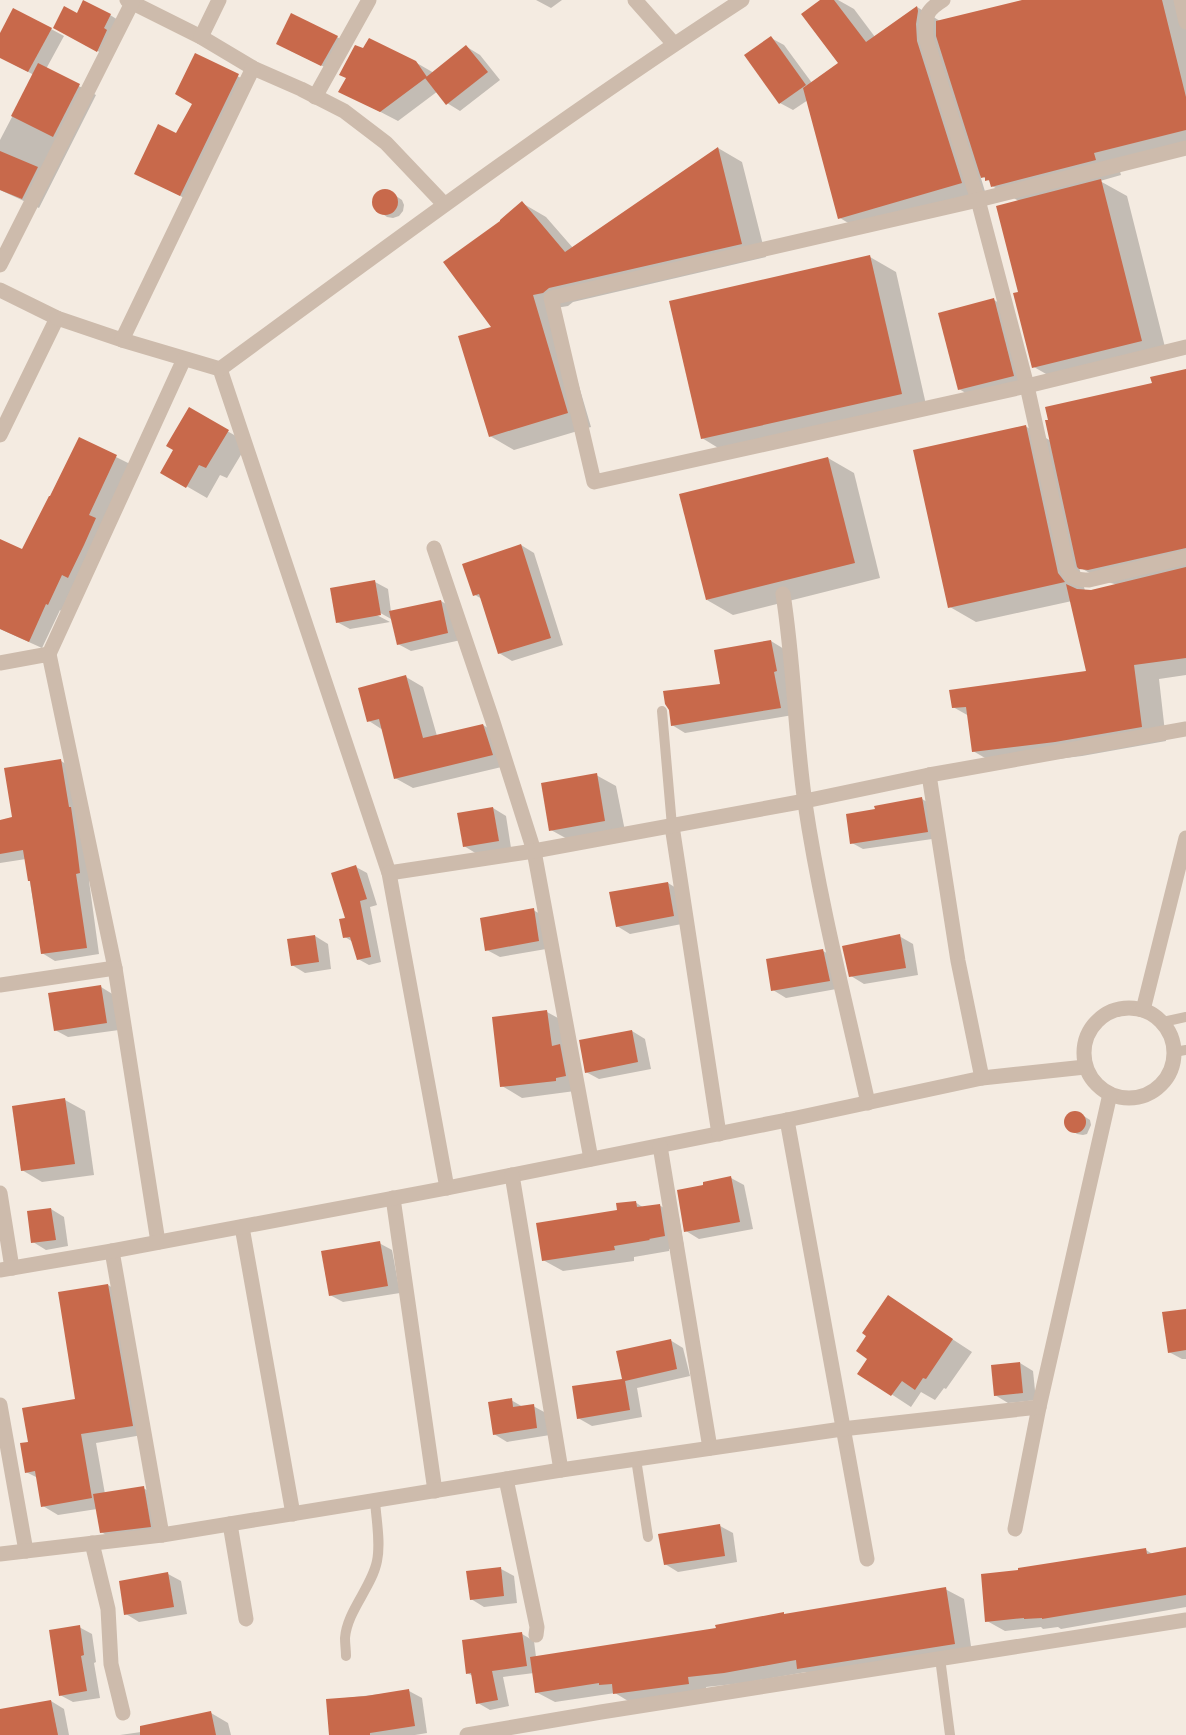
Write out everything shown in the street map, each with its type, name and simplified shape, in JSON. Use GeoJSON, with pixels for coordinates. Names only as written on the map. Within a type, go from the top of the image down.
{"type":"FeatureCollection","features":[{"type":"Feature","properties":{"kind":"street"},"geometry":{"type":"LineString","coordinates":[[201,37],[219,0]]}},
{"type":"Feature","properties":{"kind":"street"},"geometry":{"type":"LineString","coordinates":[[315,97],[369,0]]}},
{"type":"Feature","properties":{"kind":"street"},"geometry":{"type":"LineString","coordinates":[[635,0],[674,44]]}},
{"type":"Feature","properties":{"kind":"street"},"geometry":{"type":"LineString","coordinates":[[220,369],[444,204],[674,44],[742,0]]}},
{"type":"Feature","properties":{"kind":"street"},"geometry":{"type":"LineString","coordinates":[[943,0],[932,7],[926,17],[926,38],[978,200],[1027,386],[1068,571],[1072,577],[1089,580],[1186,556]]}},
{"type":"Feature","properties":{"kind":"street"},"geometry":{"type":"LineString","coordinates":[[1181,0],[1186,22]]}},
{"type":"Feature","properties":{"kind":"street"},"geometry":{"type":"LineString","coordinates":[[0,265],[129,1],[201,37],[253,68],[344,111],[387,143],[444,204]]}},
{"type":"Feature","properties":{"kind":"street"},"geometry":{"type":"LineString","coordinates":[[122,340],[253,68]]}},
{"type":"Feature","properties":{"kind":"street"},"geometry":{"type":"LineString","coordinates":[[1186,148],[978,200],[551,298],[594,482],[1027,386],[1186,347]]}},
{"type":"Feature","properties":{"kind":"street"},"geometry":{"type":"LineString","coordinates":[[0,290],[57,318],[220,369]]}},
{"type":"Feature","properties":{"kind":"street"},"geometry":{"type":"LineString","coordinates":[[0,435],[57,318]]}},
{"type":"Feature","properties":{"kind":"street"},"geometry":{"type":"LineString","coordinates":[[158,1242],[115,968],[49,654],[184,359]]}},
{"type":"Feature","properties":{"kind":"street"},"geometry":{"type":"LineString","coordinates":[[220,369],[389,873],[447,1188]]}},
{"type":"Feature","properties":{"kind":"street"},"geometry":{"type":"LineString","coordinates":[[434,548],[534,851],[591,1159]]}},
{"type":"Feature","properties":{"kind":"street"},"geometry":{"type":"LineString","coordinates":[[783,594],[790,642],[805,801],[826,915],[868,1103]]}},
{"type":"Feature","properties":{"kind":"street"},"geometry":{"type":"LineString","coordinates":[[0,663],[49,654]]}},
{"type":"Feature","properties":{"kind":"street"},"geometry":{"type":"LineString","coordinates":[[389,873],[534,851],[1186,729]]}},
{"type":"Feature","properties":{"kind":"street"},"geometry":{"type":"LineString","coordinates":[[929,776],[958,961],[982,1078]]}},
{"type":"Feature","properties":{"kind":"street"},"geometry":{"type":"LineString","coordinates":[[672,826],[719,1134]]}},
{"type":"Feature","properties":{"kind":"street"},"geometry":{"type":"LineString","coordinates":[[1143,1010],[1186,838]]}},
{"type":"Feature","properties":{"kind":"street"},"geometry":{"type":"LineString","coordinates":[[0,986],[115,968]]}},
{"type":"Feature","properties":{"kind":"street"},"geometry":{"type":"LineString","coordinates":[[1120,1008],[1143,1010],[1162,1022],[1180,1051],[1167,1077],[1159,1087],[1148,1094],[1136,1098],[1123,1098],[1110,1094],[1100,1088],[1091,1078],[1085,1066],[1083,1054],[1085,1041],[1090,1029],[1098,1019],[1120,1008]]}},
{"type":"Feature","properties":{"kind":"street"},"geometry":{"type":"LineString","coordinates":[[0,1193],[6,1269],[447,1188],[719,1134],[982,1078],[1085,1066]]}},
{"type":"Feature","properties":{"kind":"street"},"geometry":{"type":"LineString","coordinates":[[1015,1530],[1110,1094]]}},
{"type":"Feature","properties":{"kind":"street"},"geometry":{"type":"LineString","coordinates":[[787,1120],[867,1559]]}},
{"type":"Feature","properties":{"kind":"street"},"geometry":{"type":"LineString","coordinates":[[660,1146],[710,1448]]}},
{"type":"Feature","properties":{"kind":"street"},"geometry":{"type":"LineString","coordinates":[[512,1175],[561,1470]]}},
{"type":"Feature","properties":{"kind":"street"},"geometry":{"type":"LineString","coordinates":[[393,1198],[435,1491]]}},
{"type":"Feature","properties":{"kind":"street"},"geometry":{"type":"LineString","coordinates":[[242,1227],[293,1514]]}},
{"type":"Feature","properties":{"kind":"street"},"geometry":{"type":"LineString","coordinates":[[112,1251],[162,1535]]}},
{"type":"Feature","properties":{"kind":"street"},"geometry":{"type":"LineString","coordinates":[[0,1405],[26,1551]]}},
{"type":"Feature","properties":{"kind":"street"},"geometry":{"type":"LineString","coordinates":[[0,1554],[162,1535],[561,1470],[842,1429],[1040,1407]]}},
{"type":"Feature","properties":{"kind":"street"},"geometry":{"type":"LineString","coordinates":[[506,1479],[537,1627],[536,1635]]}},
{"type":"Feature","properties":{"kind":"street"},"geometry":{"type":"LineString","coordinates":[[230,1524],[246,1619]]}},
{"type":"Feature","properties":{"kind":"street"},"geometry":{"type":"LineString","coordinates":[[92,1543],[108,1609],[111,1664],[123,1713]]}},
{"type":"Feature","properties":{"kind":"street"},"geometry":{"type":"LineString","coordinates":[[467,1735],[1186,1620]]}},
{"type":"Feature","properties":{"kind":"lane"},"geometry":{"type":"LineString","coordinates":[[662,711],[672,826]]}},
{"type":"Feature","properties":{"kind":"lane"},"geometry":{"type":"LineString","coordinates":[[1162,1022],[1186,1017]]}},
{"type":"Feature","properties":{"kind":"lane"},"geometry":{"type":"LineString","coordinates":[[636,1459],[648,1537]]}},
{"type":"Feature","properties":{"kind":"lane"},"geometry":{"type":"LineString","coordinates":[[346,1656],[345,1636],[371,1581],[377,1560],[375,1500]]}},
{"type":"Feature","properties":{"kind":"lane"},"geometry":{"type":"LineString","coordinates":[[940,1658],[950,1735]]}},
{"type":"Feature","properties":{"kind":"building"},"geometry":{"type":"Polygon","coordinates":[[[83,0],[111,14],[97,52],[53,28],[64,6],[77,13],[83,0]]]}},
{"type":"Feature","properties":{"kind":"building"},"geometry":{"type":"Polygon","coordinates":[[[820,0],[834,0],[866,42],[917,6],[917,41],[962,183],[838,219],[803,88],[838,63],[801,14],[820,0]]]}},
{"type":"Feature","properties":{"kind":"building"},"geometry":{"type":"Polygon","coordinates":[[[1022,0],[1162,0],[1186,97],[1186,130],[1094,153],[1096,160],[991,187],[989,180],[985,181],[985,177],[981,178],[936,36],[936,21],[1022,0]]]}},
{"type":"Feature","properties":{"kind":"building"},"geometry":{"type":"Polygon","coordinates":[[[13,8],[52,28],[28,72],[0,58],[0,33],[13,8]]]}},
{"type":"Feature","properties":{"kind":"building"},"geometry":{"type":"Polygon","coordinates":[[[291,13],[338,36],[321,66],[276,44],[291,13]]]}},
{"type":"Feature","properties":{"kind":"building"},"geometry":{"type":"Polygon","coordinates":[[[771,36],[806,85],[779,104],[744,55],[771,36]]]}},
{"type":"Feature","properties":{"kind":"building"},"geometry":{"type":"Polygon","coordinates":[[[369,38],[416,61],[427,77],[380,112],[338,92],[346,78],[339,75],[355,45],[363,48],[369,38]]]}},
{"type":"Feature","properties":{"kind":"building"},"geometry":{"type":"Polygon","coordinates":[[[466,45],[488,72],[446,105],[425,78],[466,45]]]}},
{"type":"Feature","properties":{"kind":"building"},"geometry":{"type":"Polygon","coordinates":[[[195,53],[239,74],[180,196],[134,174],[158,124],[176,133],[192,104],[175,94],[195,53]]]}},
{"type":"Feature","properties":{"kind":"building"},"geometry":{"type":"Polygon","coordinates":[[[38,63],[80,84],[53,137],[11,116],[38,63]]]}},
{"type":"Feature","properties":{"kind":"building"},"geometry":{"type":"Polygon","coordinates":[[[718,147],[742,244],[549,288],[543,293],[533,295],[568,413],[489,437],[458,336],[491,327],[443,262],[500,221],[522,201],[565,252],[718,147]]]}},
{"type":"Feature","properties":{"kind":"building"},"geometry":{"type":"Polygon","coordinates":[[[0,151],[38,167],[22,199],[0,190],[0,151]]]}},
{"type":"Feature","properties":{"kind":"building"},"geometry":{"type":"Polygon","coordinates":[[[1101,179],[1142,341],[1032,368],[1013,293],[1018,292],[996,206],[1101,179]]]}},
{"type":"Feature","properties":{"kind":"building"},"geometry":{"type":"Polygon","coordinates":[[[385,189],[394,193],[398,202],[394,211],[385,215],[376,211],[372,202],[376,193],[385,189]]]}},
{"type":"Feature","properties":{"kind":"building"},"geometry":{"type":"Polygon","coordinates":[[[870,255],[902,394],[701,439],[669,301],[870,255]]]}},
{"type":"Feature","properties":{"kind":"building"},"geometry":{"type":"Polygon","coordinates":[[[994,298],[1014,376],[958,390],[938,313],[994,298]]]}},
{"type":"Feature","properties":{"kind":"building"},"geometry":{"type":"Polygon","coordinates":[[[1186,369],[1186,548],[1088,570],[1079,569],[1045,420],[1048,420],[1045,407],[1152,383],[1150,377],[1186,369]]]}},
{"type":"Feature","properties":{"kind":"building"},"geometry":{"type":"Polygon","coordinates":[[[189,407],[229,430],[206,468],[199,465],[186,488],[160,473],[173,450],[166,446],[189,407]]]}},
{"type":"Feature","properties":{"kind":"building"},"geometry":{"type":"Polygon","coordinates":[[[1026,425],[1058,573],[1065,582],[948,608],[913,450],[1026,425]]]}},
{"type":"Feature","properties":{"kind":"building"},"geometry":{"type":"Polygon","coordinates":[[[79,437],[117,455],[89,515],[96,518],[84,545],[68,578],[62,575],[29,642],[0,629],[0,539],[22,549],[79,437]]]}},
{"type":"Feature","properties":{"kind":"building"},"geometry":{"type":"Polygon","coordinates":[[[828,457],[855,563],[706,600],[679,494],[828,457]]]}},
{"type":"Feature","properties":{"kind":"building"},"geometry":{"type":"Polygon","coordinates":[[[521,544],[551,638],[498,654],[479,594],[473,596],[462,564],[521,544]]]}},
{"type":"Feature","properties":{"kind":"building"},"geometry":{"type":"Polygon","coordinates":[[[1186,567],[1186,658],[1134,665],[1142,727],[1055,742],[972,752],[966,707],[952,708],[949,690],[1086,671],[1066,584],[1077,589],[1091,590],[1186,567]]]}},
{"type":"Feature","properties":{"kind":"building"},"geometry":{"type":"Polygon","coordinates":[[[375,580],[381,615],[336,623],[330,588],[375,580]]]}},
{"type":"Feature","properties":{"kind":"building"},"geometry":{"type":"Polygon","coordinates":[[[441,600],[448,633],[397,645],[389,611],[441,600]]]}},
{"type":"Feature","properties":{"kind":"building"},"geometry":{"type":"Polygon","coordinates":[[[771,640],[781,708],[671,726],[663,691],[720,684],[714,650],[771,640]]]}},
{"type":"Feature","properties":{"kind":"building"},"geometry":{"type":"Polygon","coordinates":[[[406,675],[423,738],[483,724],[493,755],[394,779],[379,719],[367,722],[358,688],[406,675]]]}},
{"type":"Feature","properties":{"kind":"building"},"geometry":{"type":"Polygon","coordinates":[[[61,759],[76,841],[80,873],[76,874],[87,948],[41,954],[23,850],[0,854],[0,820],[12,817],[4,768],[61,759]]]}},
{"type":"Feature","properties":{"kind":"building"},"geometry":{"type":"Polygon","coordinates":[[[597,773],[605,821],[549,831],[541,783],[597,773]]]}},
{"type":"Feature","properties":{"kind":"building"},"geometry":{"type":"Polygon","coordinates":[[[922,797],[928,832],[850,844],[846,814],[922,797]]]}},
{"type":"Feature","properties":{"kind":"building"},"geometry":{"type":"Polygon","coordinates":[[[493,807],[499,841],[463,847],[457,813],[493,807]]]}},
{"type":"Feature","properties":{"kind":"building"},"geometry":{"type":"Polygon","coordinates":[[[356,865],[367,899],[360,901],[371,957],[357,960],[350,937],[343,938],[339,919],[345,918],[331,873],[356,865]]]}},
{"type":"Feature","properties":{"kind":"building"},"geometry":{"type":"Polygon","coordinates":[[[668,882],[674,916],[616,927],[609,892],[668,882]]]}},
{"type":"Feature","properties":{"kind":"building"},"geometry":{"type":"Polygon","coordinates":[[[534,908],[539,941],[485,951],[480,918],[534,908]]]}},
{"type":"Feature","properties":{"kind":"building"},"geometry":{"type":"Polygon","coordinates":[[[900,934],[906,968],[849,977],[842,946],[900,934]]]}},
{"type":"Feature","properties":{"kind":"building"},"geometry":{"type":"Polygon","coordinates":[[[315,935],[319,962],[291,966],[287,939],[315,935]]]}},
{"type":"Feature","properties":{"kind":"building"},"geometry":{"type":"Polygon","coordinates":[[[823,949],[830,981],[771,991],[766,959],[823,949]]]}},
{"type":"Feature","properties":{"kind":"building"},"geometry":{"type":"Polygon","coordinates":[[[101,985],[107,1023],[54,1031],[48,993],[101,985]]]}},
{"type":"Feature","properties":{"kind":"building"},"geometry":{"type":"Polygon","coordinates":[[[547,1010],[552,1046],[560,1044],[566,1076],[556,1078],[556,1081],[500,1087],[492,1017],[547,1010]]]}},
{"type":"Feature","properties":{"kind":"building"},"geometry":{"type":"Polygon","coordinates":[[[632,1030],[638,1062],[585,1073],[579,1040],[632,1030]]]}},
{"type":"Feature","properties":{"kind":"building"},"geometry":{"type":"Polygon","coordinates":[[[65,1098],[75,1164],[21,1171],[12,1106],[65,1098]]]}},
{"type":"Feature","properties":{"kind":"building"},"geometry":{"type":"Polygon","coordinates":[[[1075,1111],[1083,1114],[1086,1122],[1083,1130],[1075,1133],[1067,1130],[1064,1122],[1067,1114],[1075,1111]]]}},
{"type":"Feature","properties":{"kind":"building"},"geometry":{"type":"Polygon","coordinates":[[[731,1176],[740,1222],[684,1232],[677,1190],[731,1176]]]}},
{"type":"Feature","properties":{"kind":"building"},"geometry":{"type":"Polygon","coordinates":[[[636,1201],[637,1207],[660,1204],[665,1236],[614,1246],[615,1250],[542,1261],[536,1223],[617,1210],[616,1203],[636,1201]]]}},
{"type":"Feature","properties":{"kind":"building"},"geometry":{"type":"Polygon","coordinates":[[[51,1208],[56,1240],[31,1243],[27,1211],[51,1208]]]}},
{"type":"Feature","properties":{"kind":"building"},"geometry":{"type":"Polygon","coordinates":[[[380,1241],[388,1286],[329,1296],[321,1251],[380,1241]]]}},
{"type":"Feature","properties":{"kind":"building"},"geometry":{"type":"Polygon","coordinates":[[[108,1284],[133,1426],[81,1434],[92,1498],[41,1507],[35,1471],[25,1473],[20,1443],[28,1442],[22,1408],[75,1399],[58,1292],[108,1284]]]}},
{"type":"Feature","properties":{"kind":"building"},"geometry":{"type":"Polygon","coordinates":[[[888,1295],[953,1339],[926,1379],[923,1378],[915,1390],[902,1381],[891,1396],[857,1374],[867,1359],[856,1351],[866,1336],[862,1333],[888,1295]]]}},
{"type":"Feature","properties":{"kind":"building"},"geometry":{"type":"Polygon","coordinates":[[[1186,1309],[1186,1350],[1168,1353],[1162,1312],[1186,1309]]]}},
{"type":"Feature","properties":{"kind":"building"},"geometry":{"type":"Polygon","coordinates":[[[671,1339],[677,1369],[625,1381],[630,1410],[577,1419],[572,1386],[622,1379],[616,1351],[671,1339]]]}},
{"type":"Feature","properties":{"kind":"building"},"geometry":{"type":"Polygon","coordinates":[[[1020,1362],[1023,1393],[994,1396],[991,1365],[1020,1362]]]}},
{"type":"Feature","properties":{"kind":"building"},"geometry":{"type":"Polygon","coordinates":[[[512,1398],[513,1407],[534,1404],[537,1428],[493,1435],[488,1402],[512,1398]]]}},
{"type":"Feature","properties":{"kind":"building"},"geometry":{"type":"Polygon","coordinates":[[[144,1486],[151,1527],[100,1533],[93,1494],[144,1486]]]}},
{"type":"Feature","properties":{"kind":"building"},"geometry":{"type":"Polygon","coordinates":[[[720,1524],[725,1556],[664,1565],[658,1534],[720,1524]]]}},
{"type":"Feature","properties":{"kind":"building"},"geometry":{"type":"Polygon","coordinates":[[[1186,1547],[1186,1595],[1042,1619],[1024,1618],[985,1622],[981,1574],[1018,1570],[1018,1568],[1146,1548],[1147,1554],[1186,1547]]]}},
{"type":"Feature","properties":{"kind":"building"},"geometry":{"type":"Polygon","coordinates":[[[501,1567],[504,1596],[470,1600],[466,1571],[501,1567]]]}},
{"type":"Feature","properties":{"kind":"building"},"geometry":{"type":"Polygon","coordinates":[[[168,1572],[174,1607],[124,1615],[119,1581],[168,1572]]]}},
{"type":"Feature","properties":{"kind":"building"},"geometry":{"type":"Polygon","coordinates":[[[946,1587],[955,1644],[797,1669],[796,1660],[688,1677],[689,1684],[613,1694],[612,1684],[599,1685],[599,1683],[535,1693],[530,1657],[716,1628],[715,1625],[784,1612],[784,1614],[946,1587]]]}},
{"type":"Feature","properties":{"kind":"building"},"geometry":{"type":"Polygon","coordinates":[[[80,1625],[84,1655],[81,1656],[87,1691],[59,1696],[49,1630],[80,1625]]]}},
{"type":"Feature","properties":{"kind":"building"},"geometry":{"type":"Polygon","coordinates":[[[522,1632],[527,1666],[492,1671],[498,1700],[476,1704],[471,1673],[466,1674],[462,1640],[522,1632]]]}},
{"type":"Feature","properties":{"kind":"building"},"geometry":{"type":"Polygon","coordinates":[[[409,1689],[415,1726],[370,1733],[370,1735],[329,1735],[326,1699],[366,1696],[409,1689]]]}},
{"type":"Feature","properties":{"kind":"building"},"geometry":{"type":"Polygon","coordinates":[[[51,1700],[58,1735],[0,1735],[0,1709],[51,1700]]]}},
{"type":"Feature","properties":{"kind":"building"},"geometry":{"type":"Polygon","coordinates":[[[211,1711],[216,1735],[140,1735],[140,1726],[211,1711]]]}}]}
